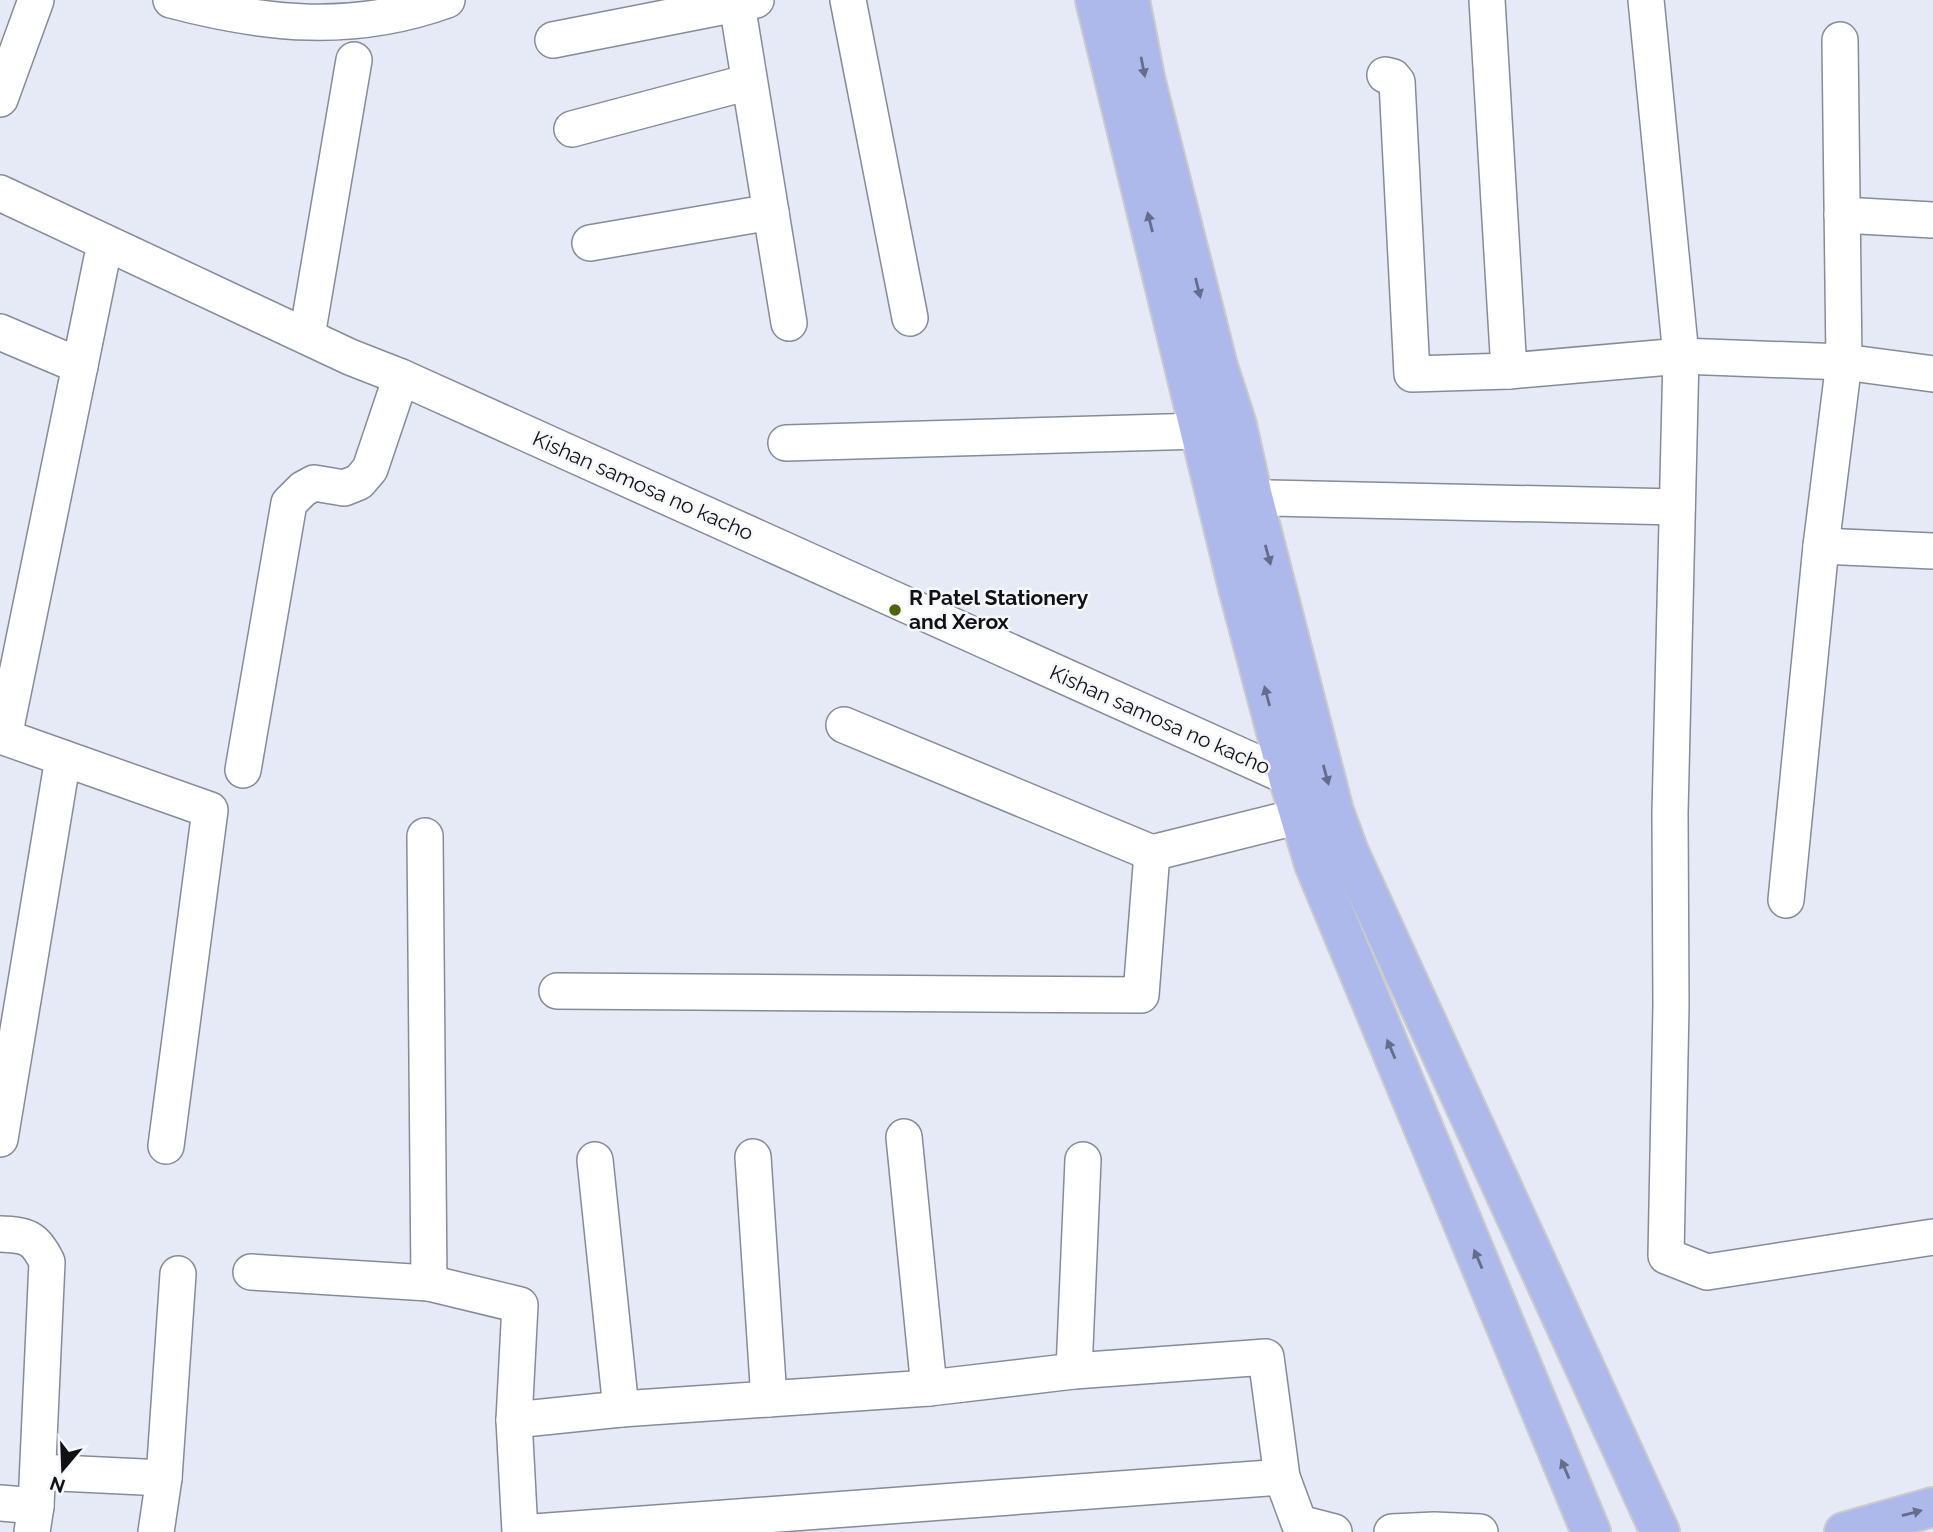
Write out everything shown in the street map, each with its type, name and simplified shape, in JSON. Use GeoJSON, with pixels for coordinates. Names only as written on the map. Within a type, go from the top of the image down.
{"type":"FeatureCollection","features":[{"type":"Feature","properties":{"kind":"main road"},"geometry":{"type":"LineString","coordinates":[[1096,0],[1201,431],[1235,497],[1349,852],[1660,1532]]}},
{"type":"Feature","properties":{"kind":"main road"},"geometry":{"type":"LineString","coordinates":[[1130,0],[1146,82],[1218,366],[1237,425],[1235,497],[1288,777],[1314,864],[1591,1532]]}},
{"type":"Feature","properties":{"kind":"main road"},"geometry":{"type":"LineString","coordinates":[[1843,1532],[1933,1507]]}},
{"type":"Feature","properties":{"kind":"street"},"geometry":{"type":"LineString","coordinates":[[0,99],[36,0]]}},
{"type":"Feature","properties":{"kind":"street"},"geometry":{"type":"LineString","coordinates":[[171,0],[213,11],[294,23],[340,22],[389,16],[447,0]]}},
{"type":"Feature","properties":{"kind":"street"},"geometry":{"type":"LineString","coordinates":[[848,0],[910,318]]}},
{"type":"Feature","properties":{"kind":"street"},"geometry":{"type":"LineString","coordinates":[[1487,0],[1509,371]]}},
{"type":"Feature","properties":{"kind":"street"},"geometry":{"type":"LineString","coordinates":[[1646,0],[1681,356],[1670,813],[1671,1006],[1666,1256],[1707,1272],[1933,1237]]}},
{"type":"Feature","properties":{"kind":"street"},"geometry":{"type":"LineString","coordinates":[[553,40],[746,2],[749,82],[789,323]]}},
{"type":"Feature","properties":{"kind":"street"},"geometry":{"type":"LineString","coordinates":[[1786,900],[1821,547],[1844,362],[1840,40]]}},
{"type":"Feature","properties":{"kind":"street"},"geometry":{"type":"LineString","coordinates":[[307,336],[354,60]]}},
{"type":"Feature","properties":{"kind":"street"},"geometry":{"type":"LineString","coordinates":[[1385,75],[1393,77],[1397,82],[1412,374],[1509,371],[1681,356],[1844,362],[1933,374]]}},
{"type":"Feature","properties":{"kind":"street"},"geometry":{"type":"LineString","coordinates":[[572,129],[749,82]]}},
{"type":"Feature","properties":{"kind":"street","name":"Kishan samosa no kacho"},"geometry":{"type":"LineString","coordinates":[[0,193],[307,336],[1288,777]]}},
{"type":"Feature","properties":{"kind":"street"},"geometry":{"type":"LineString","coordinates":[[590,243],[771,212]]}},
{"type":"Feature","properties":{"kind":"street"},"geometry":{"type":"LineString","coordinates":[[1842,215],[1933,220]]}},
{"type":"Feature","properties":{"kind":"street"},"geometry":{"type":"LineString","coordinates":[[105,243],[80,366],[11,641],[2,737],[210,810],[166,1146]]}},
{"type":"Feature","properties":{"kind":"street"},"geometry":{"type":"LineString","coordinates":[[0,332],[80,366]]}},
{"type":"Feature","properties":{"kind":"street"},"geometry":{"type":"LineString","coordinates":[[243,770],[289,503],[303,489],[314,483],[344,488],[359,482],[370,469],[401,377]]}},
{"type":"Feature","properties":{"kind":"street"},"geometry":{"type":"LineString","coordinates":[[786,443],[1201,431]]}},
{"type":"Feature","properties":{"kind":"street"},"geometry":{"type":"LineString","coordinates":[[1235,497],[1677,507]]}},
{"type":"Feature","properties":{"kind":"street"},"geometry":{"type":"LineString","coordinates":[[1821,547],[1933,551]]}},
{"type":"Feature","properties":{"kind":"street"},"geometry":{"type":"LineString","coordinates":[[844,724],[1152,853],[1300,816]]}},
{"type":"Feature","properties":{"kind":"street"},"geometry":{"type":"LineString","coordinates":[[0,1139],[63,758]]}},
{"type":"Feature","properties":{"kind":"street"},"geometry":{"type":"LineString","coordinates":[[425,836],[429,1283]]}},
{"type":"Feature","properties":{"kind":"street"},"geometry":{"type":"LineString","coordinates":[[557,991],[1141,995],[1152,853]]}},
{"type":"Feature","properties":{"kind":"street"},"geometry":{"type":"LineString","coordinates":[[904,1137],[929,1388]]}},
{"type":"Feature","properties":{"kind":"street"},"geometry":{"type":"LineString","coordinates":[[754,1157],[769,1399]]}},
{"type":"Feature","properties":{"kind":"street"},"geometry":{"type":"LineString","coordinates":[[595,1160],[621,1409]]}},
{"type":"Feature","properties":{"kind":"street"},"geometry":{"type":"LineString","coordinates":[[1074,1371],[1083,1160]]}},
{"type":"Feature","properties":{"kind":"street"},"geometry":{"type":"LineString","coordinates":[[0,1234],[21,1235],[38,1244],[47,1262],[35,1503]]}},
{"type":"Feature","properties":{"kind":"street"},"geometry":{"type":"LineString","coordinates":[[251,1272],[429,1283],[520,1305],[514,1420],[520,1532]]}},
{"type":"Feature","properties":{"kind":"street"},"geometry":{"type":"LineString","coordinates":[[156,1532],[164,1478],[178,1274]]}},
{"type":"Feature","properties":{"kind":"street"},"geometry":{"type":"LineString","coordinates":[[514,1420],[621,1409],[929,1388],[1074,1371],[1266,1357],[1282,1477],[1299,1523],[1334,1532]]}},
{"type":"Feature","properties":{"kind":"street"},"geometry":{"type":"LineString","coordinates":[[534,1532],[1282,1477]]}},
{"type":"Feature","properties":{"kind":"street"},"geometry":{"type":"LineString","coordinates":[[0,1503],[35,1503],[164,1478]]}},
{"type":"Feature","properties":{"kind":"street"},"geometry":{"type":"LineString","coordinates":[[1392,1532],[1480,1532]]}},
{"type":"Feature","properties":{"kind":"place","name":"R Patel Stationery and Xerox"},"geometry":{"type":"Point","coordinates":[895,610]}}]}
